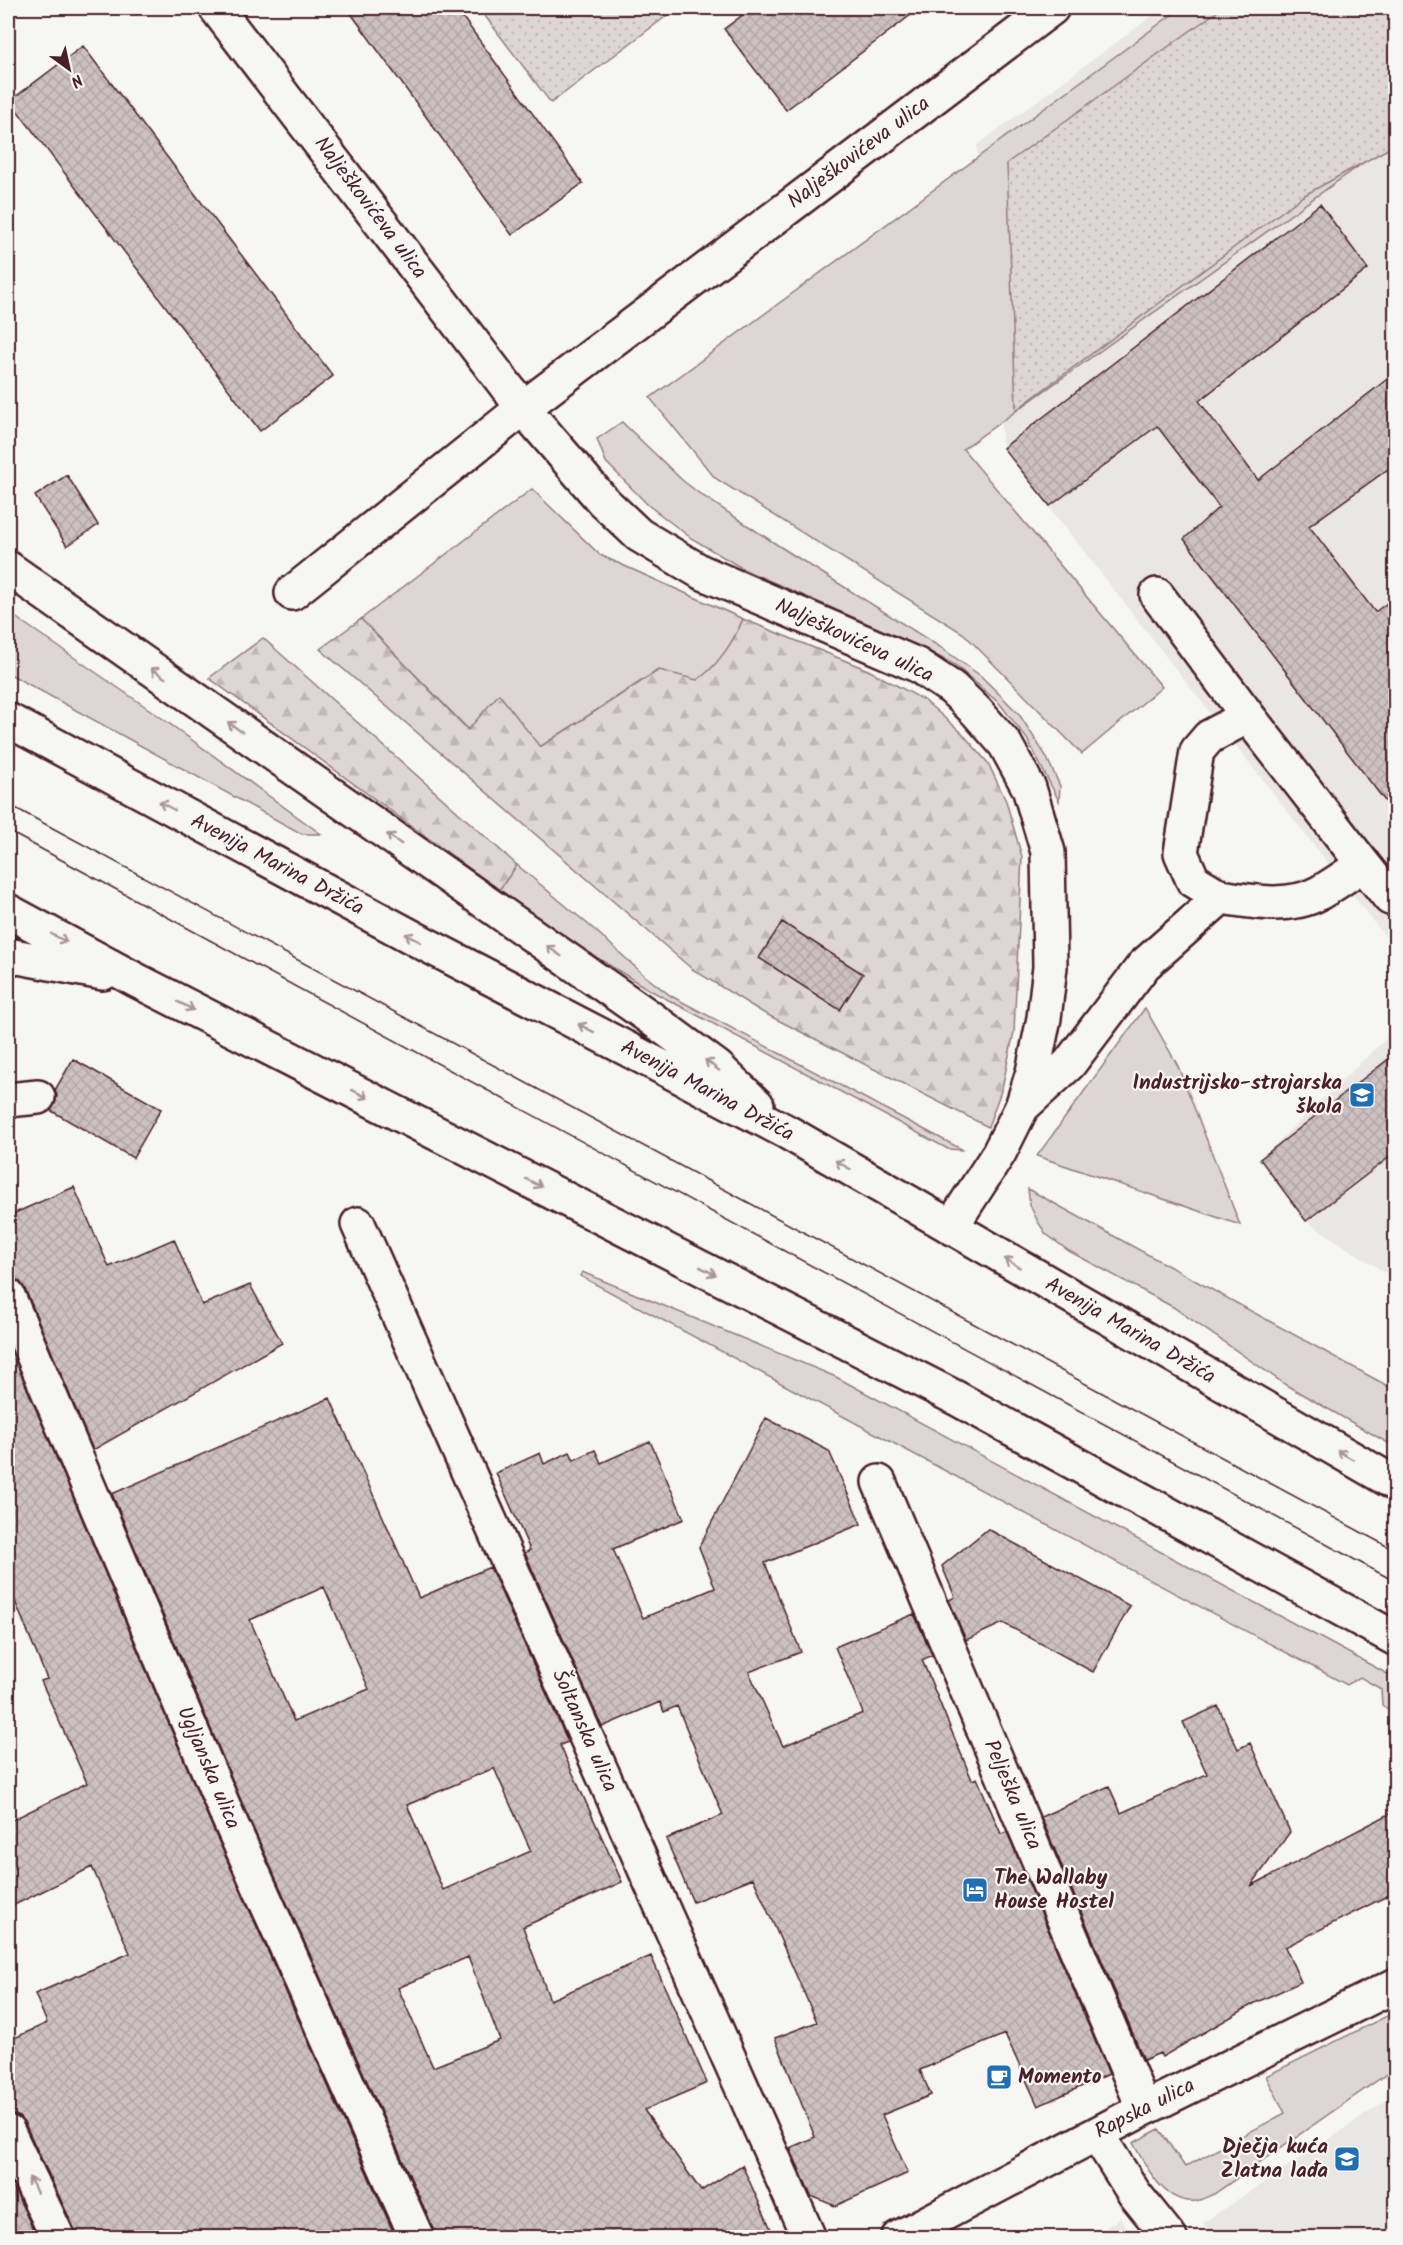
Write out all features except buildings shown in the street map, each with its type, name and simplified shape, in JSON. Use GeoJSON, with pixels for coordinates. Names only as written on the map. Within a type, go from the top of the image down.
{"type":"FeatureCollection","features":[{"type":"Feature","properties":{"kind":"street","name":"Nalješkovićeva ulica"},"geometry":{"type":"LineString","coordinates":[[216,8],[523,408],[603,501],[639,535],[701,572],[917,665],[952,688],[1005,744],[1029,788],[1048,852],[1050,967],[1044,1018],[1033,1072],[1022,1107],[999,1153],[951,1227]]}},
{"type":"Feature","properties":{"kind":"street","name":"Nalješkovićeva ulica"},"geometry":{"type":"LineString","coordinates":[[292,592],[523,408],[1052,8]]}},
{"type":"Feature","properties":{"kind":"street"},"geometry":{"type":"LineString","coordinates":[[8,568],[648,1016],[717,1068],[787,1132]]}},
{"type":"Feature","properties":{"kind":"street"},"geometry":{"type":"LineString","coordinates":[[1157,595],[1390,898]]}},
{"type":"Feature","properties":{"kind":"street"},"geometry":{"type":"LineString","coordinates":[[1248,716],[1209,737],[1197,751],[1181,853],[1193,880],[1221,897],[1259,904],[1292,901],[1317,894],[1363,864]]}},
{"type":"Feature","properties":{"kind":"street","name":"Avenija Marina Držića"},"geometry":{"type":"LineString","coordinates":[[8,720],[425,944],[787,1132],[1395,1484]]}},
{"type":"Feature","properties":{"kind":"street"},"geometry":{"type":"LineString","coordinates":[[1022,1107],[1069,1064],[1144,965],[1221,897]]}},
{"type":"Feature","properties":{"kind":"street"},"geometry":{"type":"LineString","coordinates":[[8,911],[134,979],[956,1398],[1395,1639]]}},
{"type":"Feature","properties":{"kind":"street"},"geometry":{"type":"LineString","coordinates":[[8,955],[134,979]]}},
{"type":"Feature","properties":{"kind":"street","name":"Šoltanska ulica"},"geometry":{"type":"LineString","coordinates":[[358,1224],[809,2238]]}},
{"type":"Feature","properties":{"kind":"street","name":"Ugljanska ulica"},"geometry":{"type":"LineString","coordinates":[[8,1296],[228,1817],[417,2238]]}},
{"type":"Feature","properties":{"kind":"street","name":"Pelješka ulica"},"geometry":{"type":"LineString","coordinates":[[879,1482],[1144,2109]]}},
{"type":"Feature","properties":{"kind":"street","name":"Rapska ulica"},"geometry":{"type":"LineString","coordinates":[[898,2238],[1144,2109],[1395,1985]]}},
{"type":"Feature","properties":{"kind":"street"},"geometry":{"type":"LineString","coordinates":[[8,2132],[58,2238]]}},
{"type":"Feature","properties":{"kind":"street"},"geometry":{"type":"LineString","coordinates":[[1097,2134],[1134,2193],[1170,2238]]}},
{"type":"Feature","properties":{"kind":"shaded area"},"geometry":{"type":"Polygon","coordinates":[[[1163,8],[1395,8],[1395,949],[1003,448],[977,145],[1163,8]]]}},
{"type":"Feature","properties":{"kind":"shaded area","name":"Industrijsko-strojarska škola"},"geometry":{"type":"Polygon","coordinates":[[[1395,1030],[1395,1279],[1306,1221],[1260,1159],[1395,1030]]]}},
{"type":"Feature","properties":{"kind":"shaded area","name":"Dječja kuća Zlatna lađa"},"geometry":{"type":"Polygon","coordinates":[[[1395,2095],[1395,2237],[1214,2237],[1203,2223],[1395,2095]]]}},
{"type":"Feature","properties":{"kind":"shaded area"},"geometry":{"type":"Polygon","coordinates":[[[1120,2218],[1133,2237],[1093,2237],[1120,2218]]]}},
{"type":"Feature","properties":{"kind":"green space"},"geometry":{"type":"Polygon","coordinates":[[[479,8],[677,8],[551,103],[479,8]]]}},
{"type":"Feature","properties":{"kind":"green space"},"geometry":{"type":"Polygon","coordinates":[[[1181,8],[1395,8],[1395,140],[963,449],[1162,687],[1082,754],[964,634],[715,478],[650,398],[1181,8]]]}},
{"type":"Feature","properties":{"kind":"green space"},"geometry":{"type":"Polygon","coordinates":[[[1222,8],[1395,8],[1395,145],[1303,196],[1016,410],[1007,163],[1222,8]]]}},
{"type":"Feature","properties":{"kind":"green space"},"geometry":{"type":"Polygon","coordinates":[[[622,422],[682,480],[700,494],[940,647],[981,676],[1019,714],[1046,756],[1060,786],[1059,801],[1027,739],[1000,704],[955,665],[914,644],[745,570],[691,538],[648,505],[606,462],[597,439],[622,422]]]}},
{"type":"Feature","properties":{"kind":"green space"},"geometry":{"type":"Polygon","coordinates":[[[532,489],[600,555],[743,619],[724,653],[697,681],[658,670],[540,747],[469,730],[361,619],[532,489]]]}},
{"type":"Feature","properties":{"kind":"green space"},"geometry":{"type":"Polygon","coordinates":[[[8,612],[159,716],[321,834],[302,834],[8,673],[8,612]]]}},
{"type":"Feature","properties":{"kind":"green space"},"geometry":{"type":"Polygon","coordinates":[[[361,619],[468,730],[499,694],[540,747],[659,670],[697,680],[724,653],[743,619],[868,670],[924,700],[961,732],[988,763],[1006,801],[1022,857],[1014,1032],[1002,1088],[988,1127],[762,1012],[692,969],[320,649],[361,619]]]}},
{"type":"Feature","properties":{"kind":"green space"},"geometry":{"type":"Polygon","coordinates":[[[263,638],[517,865],[499,890],[209,678],[263,638]]]}},
{"type":"Feature","properties":{"kind":"green space"},"geometry":{"type":"Polygon","coordinates":[[[517,865],[671,996],[963,1150],[948,1149],[648,989],[580,947],[499,890],[517,865]]]}},
{"type":"Feature","properties":{"kind":"green space"},"geometry":{"type":"Polygon","coordinates":[[[1145,1008],[1178,1066],[1240,1225],[1037,1156],[1145,1008]]]}},
{"type":"Feature","properties":{"kind":"green space"},"geometry":{"type":"Polygon","coordinates":[[[1028,1189],[1395,1390],[1395,1447],[1286,1385],[1173,1307],[1069,1251],[1046,1234],[1038,1222],[1030,1205],[1028,1189]]]}},
{"type":"Feature","properties":{"kind":"green space"},"geometry":{"type":"Polygon","coordinates":[[[582,1272],[836,1377],[1395,1678],[1395,1717],[1382,1705],[1381,1689],[1360,1677],[1347,1685],[580,1276],[582,1272]]]}},
{"type":"Feature","properties":{"kind":"green space"},"geometry":{"type":"Polygon","coordinates":[[[1395,2012],[1395,2068],[1214,2194],[1196,2201],[1174,2196],[1157,2182],[1133,2143],[1159,2129],[1185,2167],[1285,2113],[1266,2076],[1395,2012]]]}},
{"type":"Feature","properties":{"kind":"tram line"},"geometry":{"type":"LineString","coordinates":[[8,804],[1396,1551]]}},
{"type":"Feature","properties":{"kind":"tram line"},"geometry":{"type":"LineString","coordinates":[[8,831],[1396,1582]]}},
{"type":"Feature","properties":{"kind":"place","name":"Industrijsko-strojarska škola"},"geometry":{"type":"Point","coordinates":[1362,1095]}},
{"type":"Feature","properties":{"kind":"place","name":"The Wallaby House Hostel"},"geometry":{"type":"Point","coordinates":[975,1890]}},
{"type":"Feature","properties":{"kind":"place","name":"Momento"},"geometry":{"type":"Point","coordinates":[999,2077]}},
{"type":"Feature","properties":{"kind":"place","name":"Dječja kuća Zlatna lađa"},"geometry":{"type":"Point","coordinates":[1347,2159]}}]}
